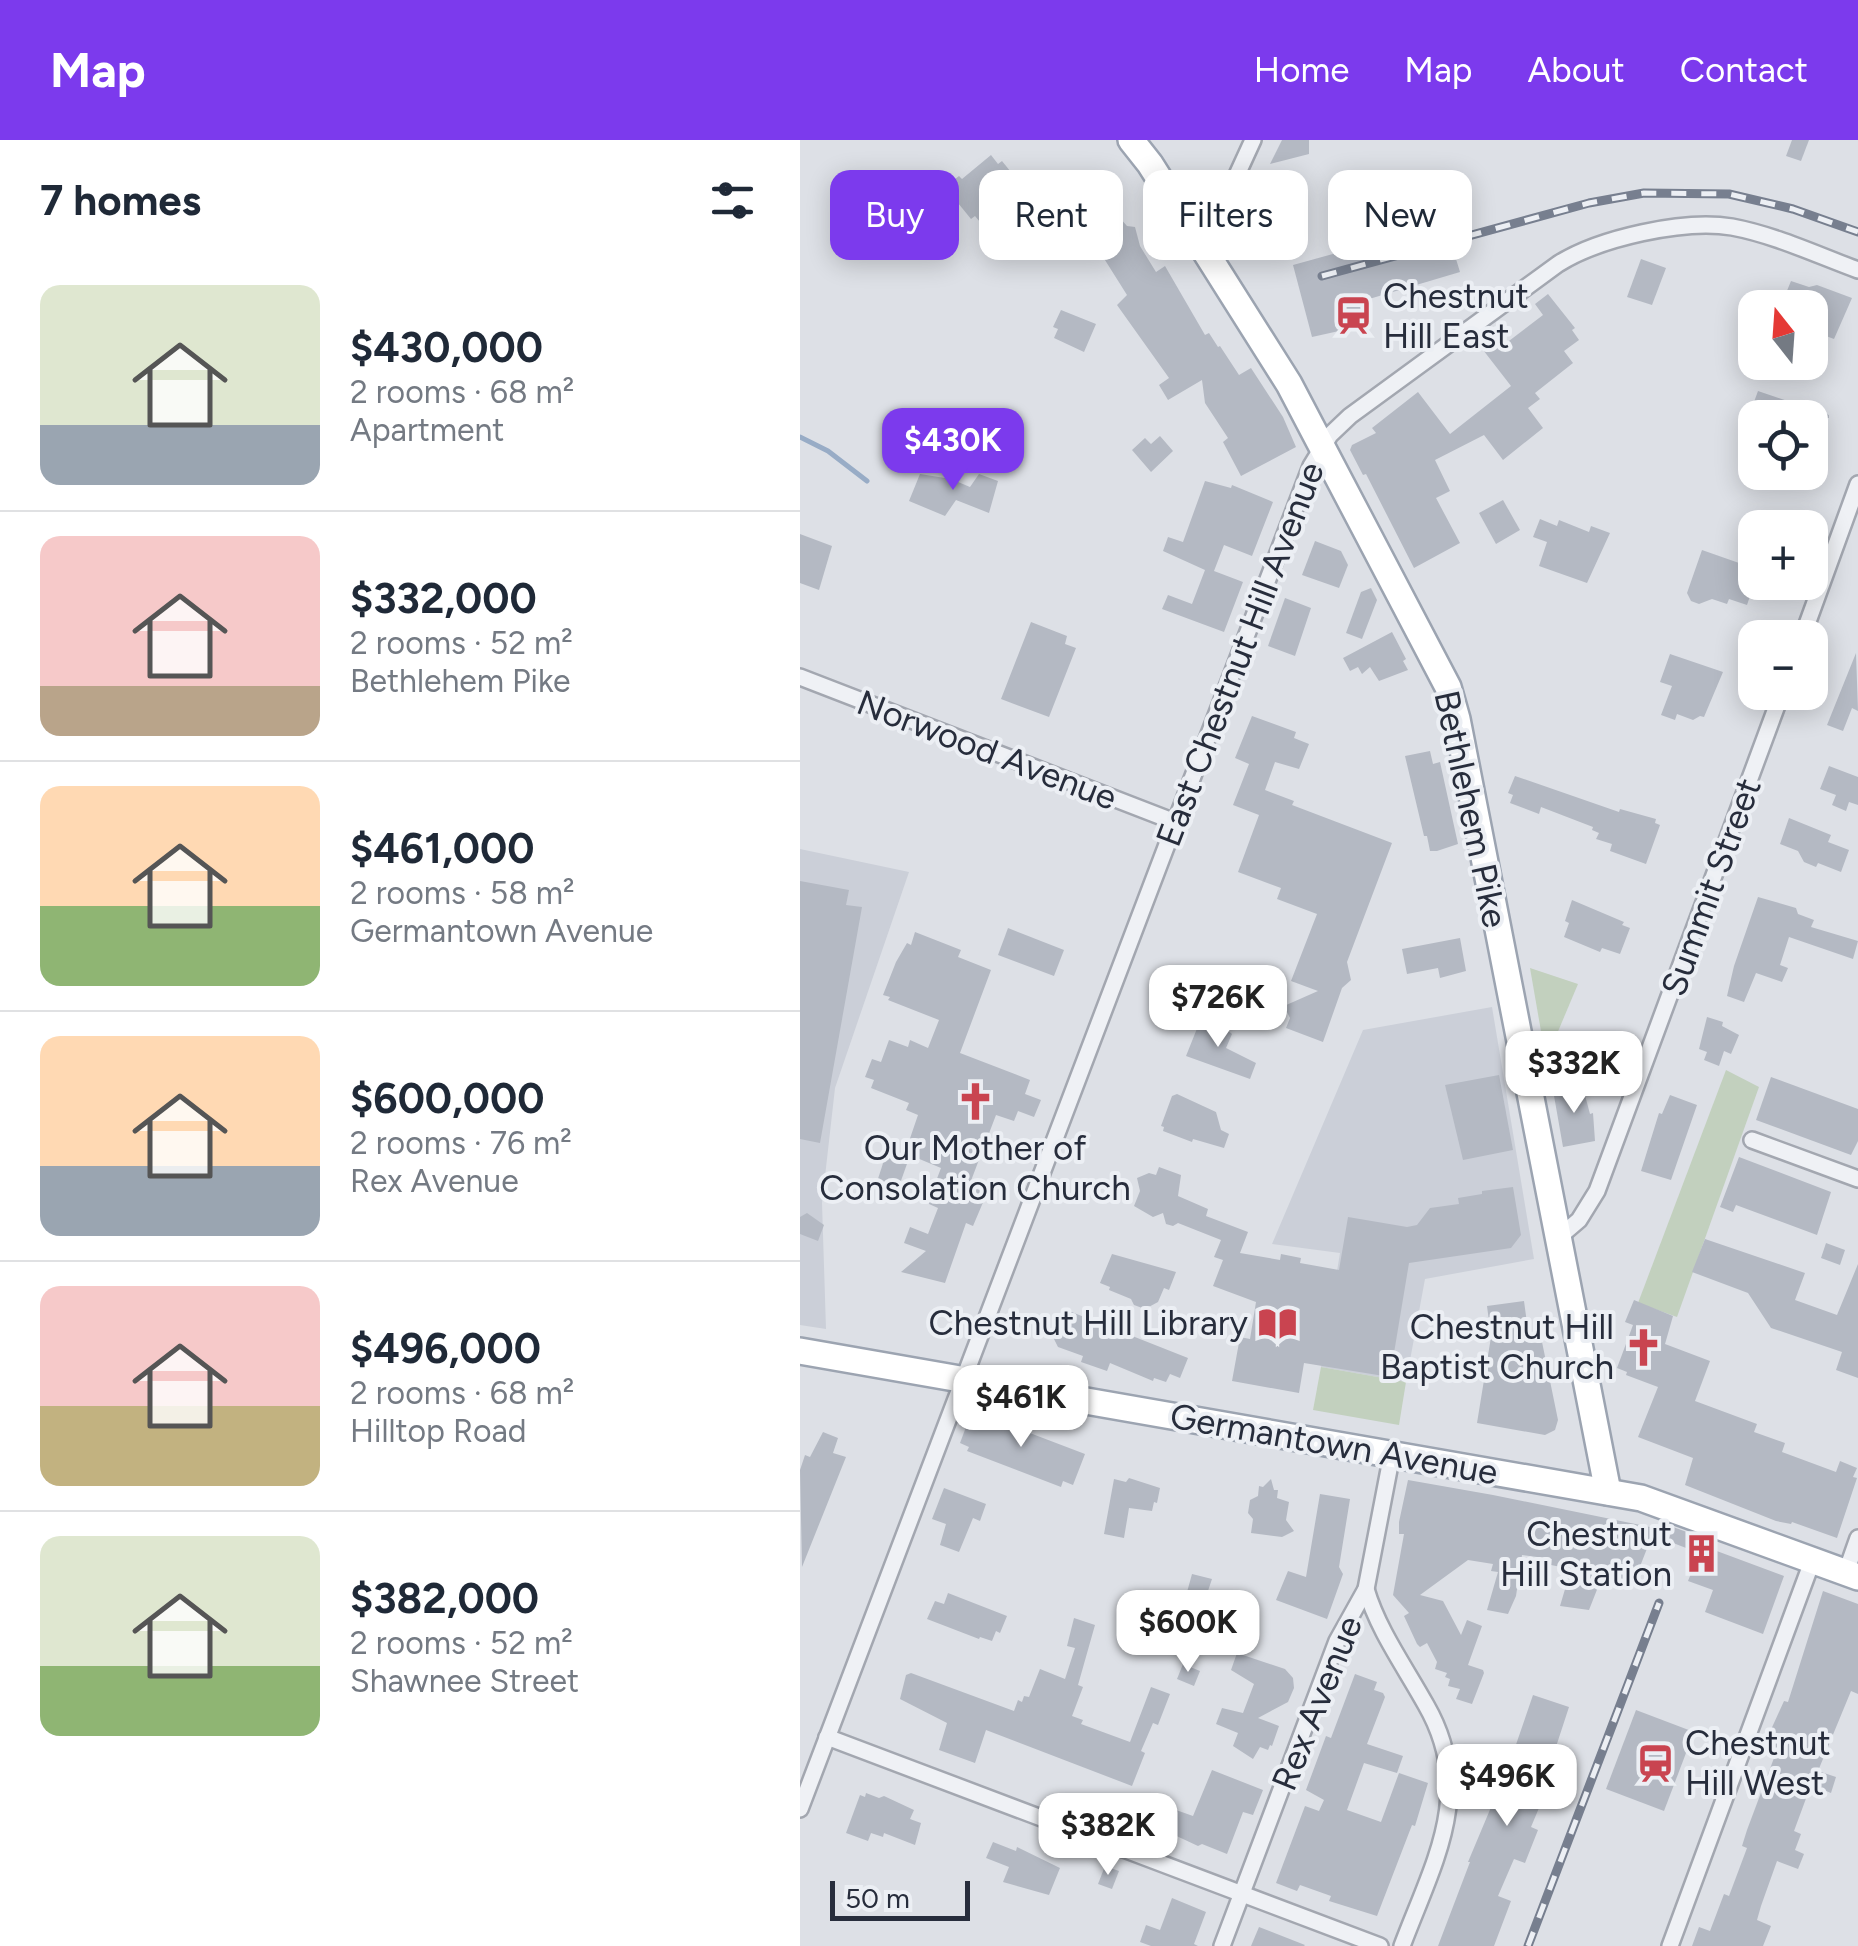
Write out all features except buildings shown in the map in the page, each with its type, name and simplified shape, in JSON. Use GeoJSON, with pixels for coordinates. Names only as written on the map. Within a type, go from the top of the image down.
{"type":"FeatureCollection","features":[{"type":"Feature","properties":{"kind":"main road","name":"Bethlehem Pike"},"geometry":{"type":"LineString","coordinates":[[1132,140],[1152,170]]}},
{"type":"Feature","properties":{"kind":"main road","name":"Bethlehem Pike"},"geometry":{"type":"LineString","coordinates":[[1211,260],[1323,444],[1452,701],[1608,1492]]}},
{"type":"Feature","properties":{"kind":"main road","name":"Germantown Avenue"},"geometry":{"type":"LineString","coordinates":[[800,1351],[1608,1492],[1685,1511],[1852,1574]]}},
{"type":"Feature","properties":{"kind":"street"},"geometry":{"type":"LineString","coordinates":[[1239,170],[1253,140]]}},
{"type":"Feature","properties":{"kind":"street","name":"East Chestnut Hill Avenue"},"geometry":{"type":"LineString","coordinates":[[800,1809],[1311,466],[1323,444],[1350,416],[1558,264],[1591,247],[1642,232],[1725,226],[1858,270]]}},
{"type":"Feature","properties":{"kind":"street"},"geometry":{"type":"LineString","coordinates":[[1809,620],[1858,484]]}},
{"type":"Feature","properties":{"kind":"street","name":"Norwood Avenue"},"geometry":{"type":"LineString","coordinates":[[800,678],[1175,822]]}},
{"type":"Feature","properties":{"kind":"street","name":"Summit Street"},"geometry":{"type":"LineString","coordinates":[[1558,1238],[1588,1209],[1602,1181],[1775,710]]}},
{"type":"Feature","properties":{"kind":"street"},"geometry":{"type":"LineString","coordinates":[[1752,1140],[1858,1179]]}},
{"type":"Feature","properties":{"kind":"street","name":"Rex Avenue"},"geometry":{"type":"LineString","coordinates":[[1222,1946],[1337,1641],[1366,1588],[1392,1454]]}},
{"type":"Feature","properties":{"kind":"street"},"geometry":{"type":"LineString","coordinates":[[1852,1574],[1858,1538]]}},
{"type":"Feature","properties":{"kind":"street"},"geometry":{"type":"LineString","coordinates":[[1670,1946],[1813,1560]]}},
{"type":"Feature","properties":{"kind":"street"},"geometry":{"type":"LineString","coordinates":[[1366,1588],[1386,1634],[1440,1732],[1451,1782],[1442,1842],[1402,1946]]}},
{"type":"Feature","properties":{"kind":"street"},"geometry":{"type":"LineString","coordinates":[[827,1737],[1380,1946]]}},
{"type":"Feature","properties":{"kind":"shaded area"},"geometry":{"type":"Polygon","coordinates":[[[800,849],[909,872],[835,1088],[822,1203],[826,1329],[800,1325],[800,849]]]}},
{"type":"Feature","properties":{"kind":"shaded area"},"geometry":{"type":"Polygon","coordinates":[[[1492,1007],[1534,1259],[1425,1279],[1406,1382],[1321,1367],[1340,1253],[1272,1244],[1363,1030],[1492,1007]]]}},
{"type":"Feature","properties":{"kind":"green space"},"geometry":{"type":"Polygon","coordinates":[[[1530,968],[1578,984],[1546,1060],[1530,968]]]}},
{"type":"Feature","properties":{"kind":"green space"},"geometry":{"type":"Polygon","coordinates":[[[1726,1070],[1759,1087],[1677,1317],[1638,1303],[1726,1070]]]}},
{"type":"Feature","properties":{"kind":"green space"},"geometry":{"type":"Polygon","coordinates":[[[1321,1367],[1406,1382],[1399,1425],[1313,1410],[1321,1367]]]}},
{"type":"Feature","properties":{"kind":"waterway"},"geometry":{"type":"LineString","coordinates":[[800,437],[828,451],[867,481]]}},
{"type":"Feature","properties":{"kind":"railway"},"geometry":{"type":"LineString","coordinates":[[1322,276],[1589,203],[1644,193],[1729,194],[1793,209],[1858,232]]}},
{"type":"Feature","properties":{"kind":"railway"},"geometry":{"type":"LineString","coordinates":[[1528,1946],[1659,1603]]}},
{"type":"Feature","properties":{"kind":"place","name":"Chestnut Hill East"},"geometry":{"type":"Point","coordinates":[1353,316]}},
{"type":"Feature","properties":{"kind":"place","name":"Our Mother of Consolation Church"},"geometry":{"type":"Point","coordinates":[975,1101]}},
{"type":"Feature","properties":{"kind":"place","name":"Chestnut Hill Library"},"geometry":{"type":"Point","coordinates":[1278,1323]}},
{"type":"Feature","properties":{"kind":"place","name":"Chestnut Hill Baptist Church"},"geometry":{"type":"Point","coordinates":[1644,1347]}},
{"type":"Feature","properties":{"kind":"place","name":"Chestnut Hill Station"},"geometry":{"type":"Point","coordinates":[1702,1554]}},
{"type":"Feature","properties":{"kind":"place","name":"Chestnut Hill West"},"geometry":{"type":"Point","coordinates":[1655,1763]}}]}
